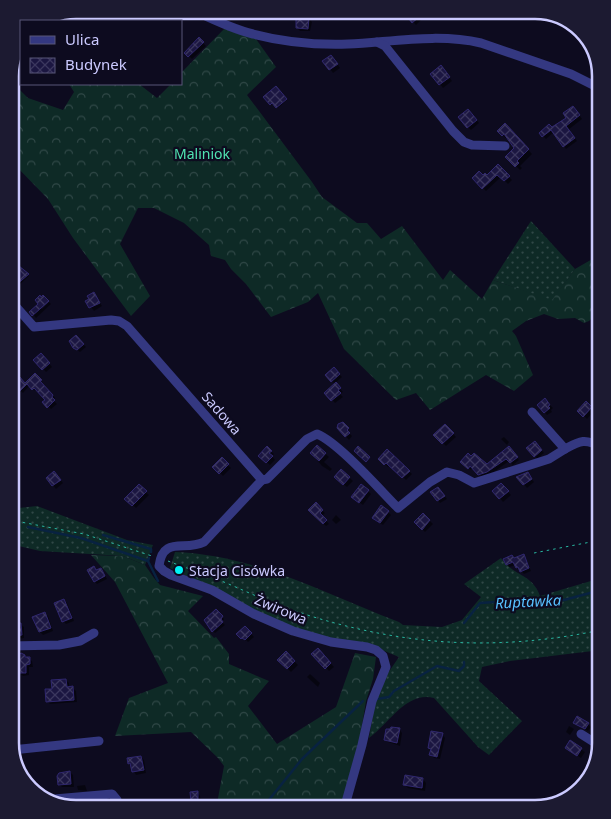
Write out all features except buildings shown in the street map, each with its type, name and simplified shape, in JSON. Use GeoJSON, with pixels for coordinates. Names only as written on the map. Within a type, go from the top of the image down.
{"type":"FeatureCollection","features":[{"type":"Feature","properties":{"kind":"street"},"geometry":{"type":"LineString","coordinates":[[215,19],[252,34],[310,44],[466,39],[571,74],[592,84]]}},
{"type":"Feature","properties":{"kind":"street"},"geometry":{"type":"LineString","coordinates":[[376,42],[385,46],[453,131],[464,142],[472,145],[505,146]]}},
{"type":"Feature","properties":{"kind":"street","name":"Sadowa"},"geometry":{"type":"LineString","coordinates":[[19,310],[34,327],[112,320],[119,321],[128,326],[262,480]]}},
{"type":"Feature","properties":{"kind":"street"},"geometry":{"type":"LineString","coordinates":[[532,412],[565,449]]}},
{"type":"Feature","properties":{"kind":"street"},"geometry":{"type":"LineString","coordinates":[[160,559],[167,548],[174,545],[195,547],[204,542],[262,480],[267,480],[307,439],[317,434],[323,436],[345,456],[398,508],[430,482],[447,472],[459,475],[474,483],[549,459],[579,442],[586,440],[592,443]]}},
{"type":"Feature","properties":{"kind":"street","name":"Żwirowa"},"geometry":{"type":"LineString","coordinates":[[160,559],[159,566],[164,571],[212,590],[254,614],[293,631],[330,642],[367,646],[383,656],[386,667],[372,701],[347,800]]}},
{"type":"Feature","properties":{"kind":"street"},"geometry":{"type":"LineString","coordinates":[[19,646],[59,645],[80,641],[94,633]]}},
{"type":"Feature","properties":{"kind":"street"},"geometry":{"type":"LineString","coordinates":[[581,734],[592,741]]}},
{"type":"Feature","properties":{"kind":"street"},"geometry":{"type":"LineString","coordinates":[[19,749],[99,741]]}},
{"type":"Feature","properties":{"kind":"street"},"geometry":{"type":"LineString","coordinates":[[63,798],[112,794],[117,800]]}},
{"type":"Feature","properties":{"kind":"path"},"geometry":{"type":"LineString","coordinates":[[19,522],[84,534],[215,578],[299,613],[398,637],[460,644],[502,643],[547,639],[592,632]]}},
{"type":"Feature","properties":{"kind":"path"},"geometry":{"type":"LineString","coordinates":[[534,553],[592,542]]}},
{"type":"Feature","properties":{"kind":"green space","name":"Maliniok"},"geometry":{"type":"Polygon","coordinates":[[[225,28],[256,39],[276,67],[247,95],[322,197],[357,223],[367,223],[381,239],[402,226],[443,280],[450,270],[482,299],[493,280],[552,300],[575,269],[592,259],[592,318],[584,323],[575,318],[558,319],[544,314],[526,321],[512,331],[533,375],[514,391],[486,375],[430,410],[416,393],[396,400],[344,349],[318,293],[308,302],[271,317],[225,260],[211,256],[209,245],[184,223],[154,208],[138,208],[120,244],[150,296],[131,316],[73,238],[48,199],[19,169],[19,89],[28,98],[63,110],[74,92],[70,85],[140,85],[157,98],[170,85],[182,85],[182,72],[225,28]]]}},
{"type":"Feature","properties":{"kind":"green space"},"geometry":{"type":"Polygon","coordinates":[[[531,221],[575,269],[552,301],[493,280],[531,221]]]}},
{"type":"Feature","properties":{"kind":"green space"},"geometry":{"type":"Polygon","coordinates":[[[37,506],[127,540],[153,545],[145,565],[123,556],[40,551],[19,546],[19,508],[37,506]]]}},
{"type":"Feature","properties":{"kind":"green space"},"geometry":{"type":"Polygon","coordinates":[[[175,552],[233,560],[262,568],[317,588],[403,625],[442,627],[462,620],[481,597],[464,584],[501,558],[511,568],[533,583],[540,596],[592,581],[592,651],[510,661],[482,667],[479,681],[522,721],[489,755],[478,747],[434,698],[424,697],[406,704],[369,738],[375,703],[381,683],[399,657],[382,650],[298,631],[170,568],[175,552]]]}},
{"type":"Feature","properties":{"kind":"green space"},"geometry":{"type":"Polygon","coordinates":[[[91,555],[123,556],[145,565],[160,585],[203,596],[188,611],[214,638],[216,637],[229,654],[229,664],[269,681],[248,706],[277,744],[336,707],[355,653],[376,657],[373,679],[366,701],[356,761],[344,800],[218,800],[224,766],[191,732],[115,736],[129,698],[168,683],[115,582],[91,555]]]}},
{"type":"Feature","properties":{"kind":"waterway"},"geometry":{"type":"LineString","coordinates":[[28,527],[81,538],[148,561]]}},
{"type":"Feature","properties":{"kind":"waterway"},"geometry":{"type":"LineString","coordinates":[[103,535],[151,549],[151,552]]}},
{"type":"Feature","properties":{"kind":"waterway"},"geometry":{"type":"LineString","coordinates":[[149,558],[148,561],[158,581]]}},
{"type":"Feature","properties":{"kind":"waterway","name":"Ruptawka"},"geometry":{"type":"LineString","coordinates":[[464,623],[480,603],[541,599],[564,600],[592,592]]}},
{"type":"Feature","properties":{"kind":"waterway","name":"Ruptawka"},"geometry":{"type":"LineString","coordinates":[[377,699],[389,697],[394,691],[437,666],[459,671],[464,666],[464,662]]}},
{"type":"Feature","properties":{"kind":"waterway","name":"Ruptawka"},"geometry":{"type":"LineString","coordinates":[[269,800],[302,759],[363,701]]}},
{"type":"Feature","properties":{"kind":"place","name":"Stacja Cisówka"},"geometry":{"type":"Point","coordinates":[179,570]}}]}
